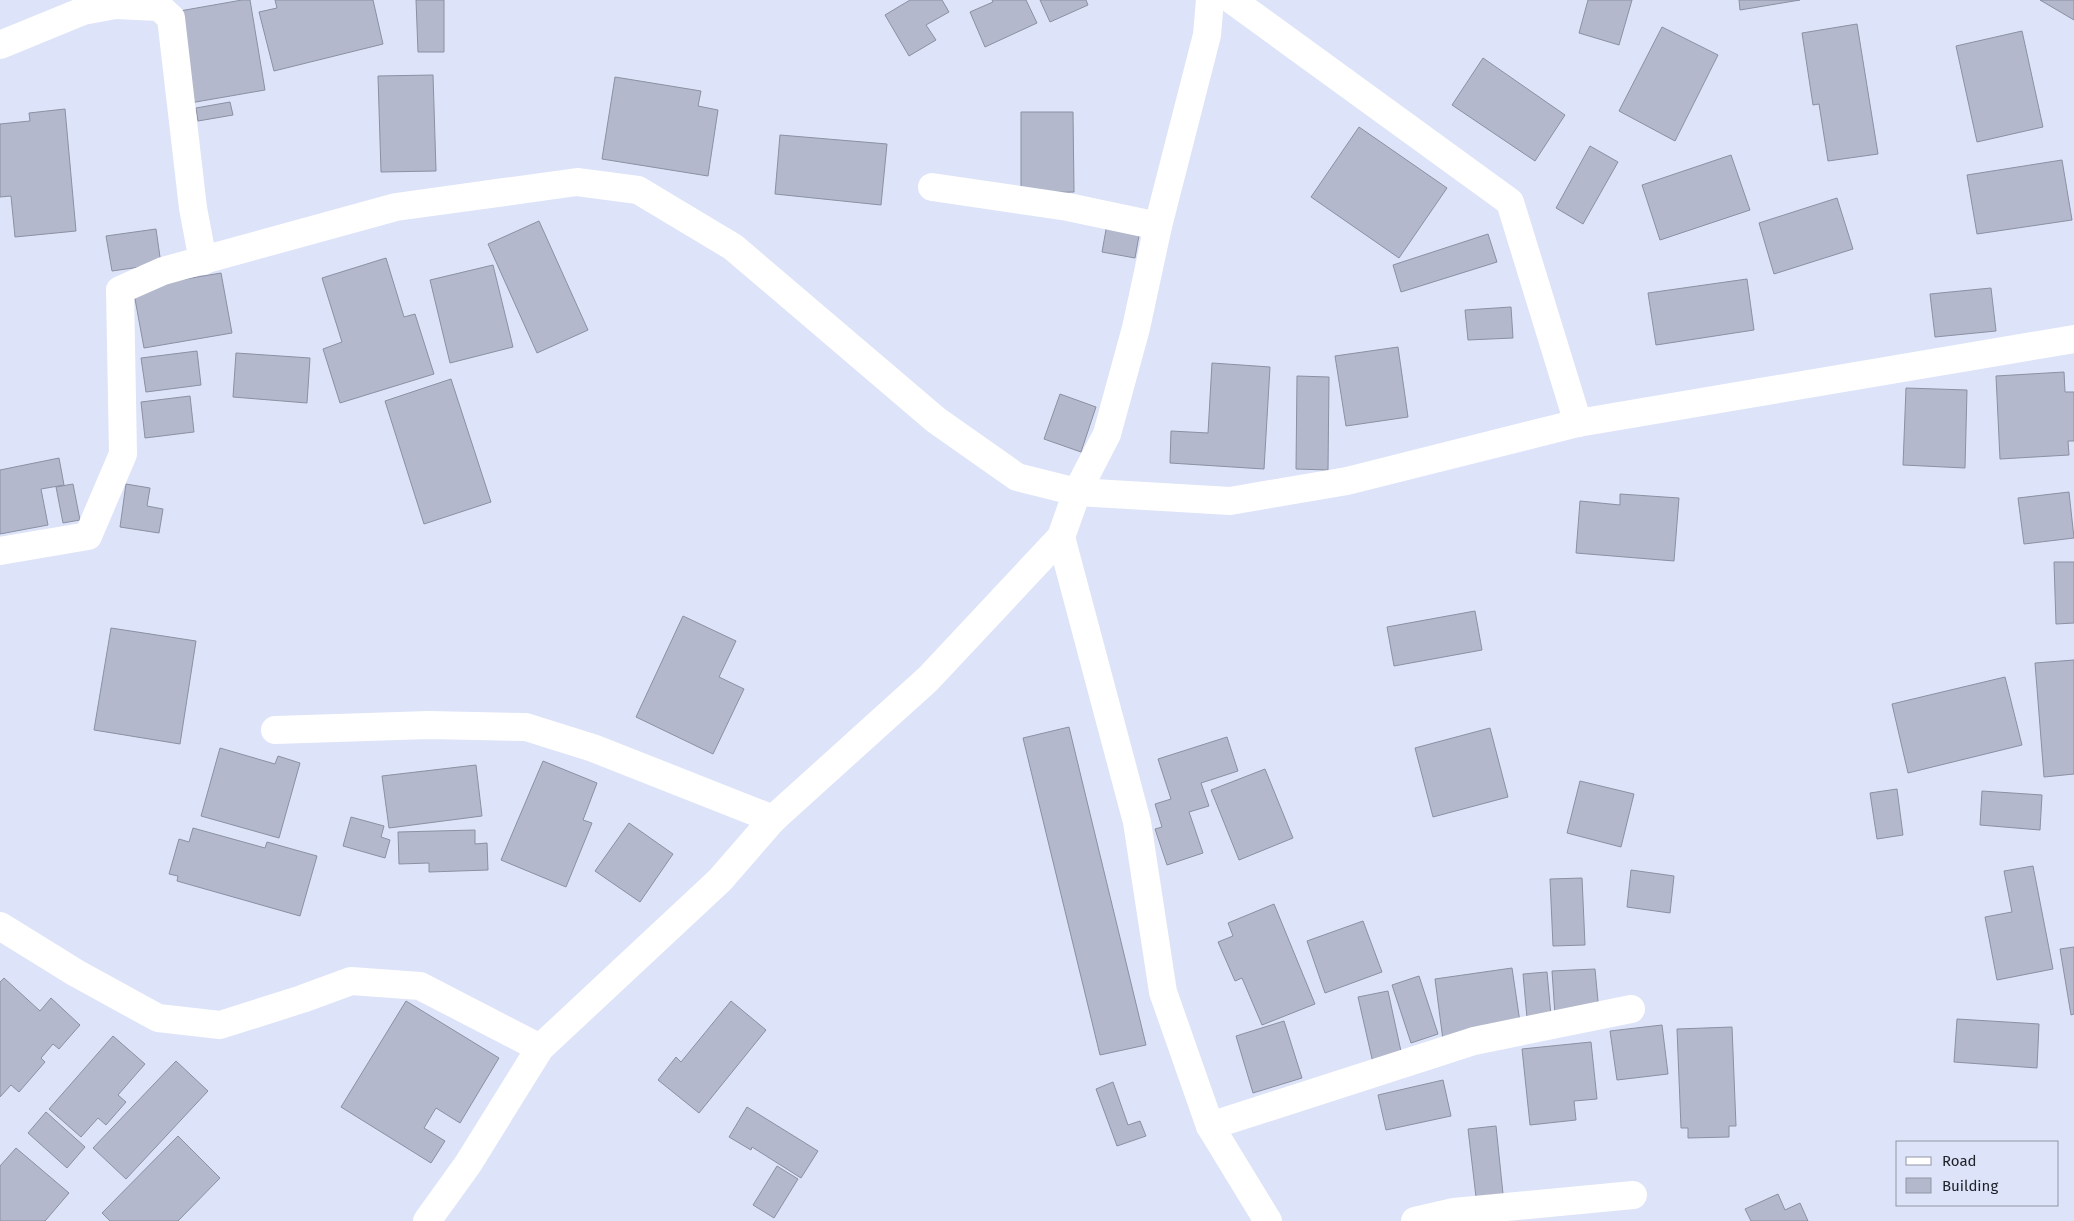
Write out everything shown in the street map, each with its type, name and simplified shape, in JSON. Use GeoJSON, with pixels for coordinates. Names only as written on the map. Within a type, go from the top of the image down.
{"type":"FeatureCollection","features":[{"type":"Feature","properties":{"kind":"street"},"geometry":{"type":"LineString","coordinates":[[427,1221],[468,1164],[540,1048],[720,880],[773,819],[928,679],[1061,537],[1077,492],[1107,434],[1136,328],[1158,226],[1207,35],[1210,0]]}},
{"type":"Feature","properties":{"kind":"street"},"geometry":{"type":"LineString","coordinates":[[1232,0],[1510,202],[1578,422]]}},
{"type":"Feature","properties":{"kind":"street"},"geometry":{"type":"LineString","coordinates":[[0,45],[80,6],[159,7],[171,18],[193,208],[203,261]]}},
{"type":"Feature","properties":{"kind":"street"},"geometry":{"type":"LineString","coordinates":[[0,551],[88,536],[123,454],[120,290],[163,271],[396,207],[577,182],[638,190],[733,247],[936,420],[1017,477],[1077,492],[1230,501],[1347,481],[1578,422],[2074,340]]}},
{"type":"Feature","properties":{"kind":"street"},"geometry":{"type":"LineString","coordinates":[[932,187],[1068,207],[1158,226]]}},
{"type":"Feature","properties":{"kind":"street"},"geometry":{"type":"LineString","coordinates":[[1061,537],[1136,822],[1163,992],[1210,1126],[1268,1221]]}},
{"type":"Feature","properties":{"kind":"street"},"geometry":{"type":"LineString","coordinates":[[275,730],[429,725],[526,727],[592,748],[773,819]]}},
{"type":"Feature","properties":{"kind":"street"},"geometry":{"type":"LineString","coordinates":[[0,926],[76,973],[158,1018],[220,1025],[352,981],[420,986],[540,1048]]}},
{"type":"Feature","properties":{"kind":"street"},"geometry":{"type":"LineString","coordinates":[[1210,1126],[1474,1041],[1631,1009]]}},
{"type":"Feature","properties":{"kind":"street"},"geometry":{"type":"LineString","coordinates":[[1415,1221],[1454,1212],[1633,1195]]}},
{"type":"Feature","properties":{"kind":"building"},"geometry":{"type":"Polygon","coordinates":[[[250,0],[265,90],[190,103],[174,12],[250,0]]]}},
{"type":"Feature","properties":{"kind":"building"},"geometry":{"type":"Polygon","coordinates":[[[275,0],[373,0],[383,44],[274,71],[259,12],[277,8],[275,0]]]}},
{"type":"Feature","properties":{"kind":"building"},"geometry":{"type":"Polygon","coordinates":[[[416,0],[444,0],[444,52],[418,52],[416,0]]]}},
{"type":"Feature","properties":{"kind":"building"},"geometry":{"type":"Polygon","coordinates":[[[910,0],[942,0],[949,12],[926,25],[936,40],[909,56],[885,15],[910,0]]]}},
{"type":"Feature","properties":{"kind":"building"},"geometry":{"type":"Polygon","coordinates":[[[992,0],[1026,0],[1037,23],[985,47],[970,12],[993,2],[992,0]]]}},
{"type":"Feature","properties":{"kind":"building"},"geometry":{"type":"Polygon","coordinates":[[[1040,0],[1086,0],[1088,5],[1050,22],[1040,0]]]}},
{"type":"Feature","properties":{"kind":"building"},"geometry":{"type":"Polygon","coordinates":[[[1588,0],[1632,0],[1619,45],[1579,33],[1588,0]]]}},
{"type":"Feature","properties":{"kind":"building"},"geometry":{"type":"Polygon","coordinates":[[[1739,0],[1800,0],[1740,10],[1739,0]]]}},
{"type":"Feature","properties":{"kind":"building"},"geometry":{"type":"Polygon","coordinates":[[[2040,0],[2074,0],[2074,20],[2040,0]]]}},
{"type":"Feature","properties":{"kind":"building"},"geometry":{"type":"Polygon","coordinates":[[[1857,24],[1878,154],[1828,161],[1819,104],[1813,105],[1802,33],[1857,24]]]}},
{"type":"Feature","properties":{"kind":"building"},"geometry":{"type":"Polygon","coordinates":[[[1662,27],[1718,55],[1675,141],[1619,111],[1662,27]]]}},
{"type":"Feature","properties":{"kind":"building"},"geometry":{"type":"Polygon","coordinates":[[[2022,31],[2043,127],[1977,142],[1956,46],[2022,31]]]}},
{"type":"Feature","properties":{"kind":"building"},"geometry":{"type":"Polygon","coordinates":[[[1483,58],[1565,115],[1535,161],[1452,105],[1483,58]]]}},
{"type":"Feature","properties":{"kind":"building"},"geometry":{"type":"Polygon","coordinates":[[[433,75],[436,171],[381,172],[378,76],[433,75]]]}},
{"type":"Feature","properties":{"kind":"building"},"geometry":{"type":"Polygon","coordinates":[[[615,77],[701,91],[698,106],[718,110],[708,176],[602,159],[615,77]]]}},
{"type":"Feature","properties":{"kind":"building"},"geometry":{"type":"Polygon","coordinates":[[[230,102],[233,115],[198,121],[196,108],[230,102]]]}},
{"type":"Feature","properties":{"kind":"building"},"geometry":{"type":"Polygon","coordinates":[[[65,109],[76,231],[15,237],[11,196],[0,197],[0,124],[30,121],[29,113],[65,109]]]}},
{"type":"Feature","properties":{"kind":"building"},"geometry":{"type":"Polygon","coordinates":[[[1021,112],[1073,112],[1074,192],[1021,193],[1021,112]]]}},
{"type":"Feature","properties":{"kind":"building"},"geometry":{"type":"Polygon","coordinates":[[[1359,127],[1447,188],[1399,258],[1311,197],[1359,127]]]}},
{"type":"Feature","properties":{"kind":"building"},"geometry":{"type":"Polygon","coordinates":[[[780,135],[887,144],[881,205],[775,194],[780,135]]]}},
{"type":"Feature","properties":{"kind":"building"},"geometry":{"type":"Polygon","coordinates":[[[1590,146],[1618,162],[1583,224],[1556,208],[1590,146]]]}},
{"type":"Feature","properties":{"kind":"building"},"geometry":{"type":"Polygon","coordinates":[[[1731,155],[1750,210],[1660,240],[1642,185],[1731,155]]]}},
{"type":"Feature","properties":{"kind":"building"},"geometry":{"type":"Polygon","coordinates":[[[2062,160],[2072,220],[1977,234],[1967,175],[2062,160]]]}},
{"type":"Feature","properties":{"kind":"building"},"geometry":{"type":"Polygon","coordinates":[[[1837,198],[1853,249],[1774,274],[1759,223],[1837,198]]]}},
{"type":"Feature","properties":{"kind":"building"},"geometry":{"type":"Polygon","coordinates":[[[539,221],[588,330],[537,353],[488,244],[539,221]]]}},
{"type":"Feature","properties":{"kind":"building"},"geometry":{"type":"Polygon","coordinates":[[[1107,224],[1140,230],[1135,258],[1102,252],[1107,224]]]}},
{"type":"Feature","properties":{"kind":"building"},"geometry":{"type":"Polygon","coordinates":[[[156,229],[161,264],[112,271],[106,236],[156,229]]]}},
{"type":"Feature","properties":{"kind":"building"},"geometry":{"type":"Polygon","coordinates":[[[1488,234],[1497,262],[1401,292],[1393,265],[1488,234]]]}},
{"type":"Feature","properties":{"kind":"building"},"geometry":{"type":"Polygon","coordinates":[[[386,258],[404,317],[415,314],[434,374],[340,403],[323,349],[342,342],[322,278],[386,258]]]}},
{"type":"Feature","properties":{"kind":"building"},"geometry":{"type":"Polygon","coordinates":[[[493,265],[513,347],[450,363],[430,280],[493,265]]]}},
{"type":"Feature","properties":{"kind":"building"},"geometry":{"type":"Polygon","coordinates":[[[221,273],[232,333],[144,348],[133,288],[221,273]]]}},
{"type":"Feature","properties":{"kind":"building"},"geometry":{"type":"Polygon","coordinates":[[[1747,279],[1754,330],[1656,345],[1648,293],[1747,279]]]}},
{"type":"Feature","properties":{"kind":"building"},"geometry":{"type":"Polygon","coordinates":[[[1991,288],[1996,331],[1935,337],[1930,294],[1991,288]]]}},
{"type":"Feature","properties":{"kind":"building"},"geometry":{"type":"Polygon","coordinates":[[[1511,307],[1513,338],[1468,340],[1465,310],[1511,307]]]}},
{"type":"Feature","properties":{"kind":"building"},"geometry":{"type":"Polygon","coordinates":[[[1398,347],[1408,417],[1346,426],[1335,356],[1398,347]]]}},
{"type":"Feature","properties":{"kind":"building"},"geometry":{"type":"Polygon","coordinates":[[[197,351],[201,385],[146,392],[141,358],[197,351]]]}},
{"type":"Feature","properties":{"kind":"building"},"geometry":{"type":"Polygon","coordinates":[[[236,353],[310,358],[307,403],[233,397],[236,353]]]}},
{"type":"Feature","properties":{"kind":"building"},"geometry":{"type":"Polygon","coordinates":[[[1212,363],[1270,367],[1264,469],[1170,463],[1171,431],[1208,433],[1212,363]]]}},
{"type":"Feature","properties":{"kind":"building"},"geometry":{"type":"Polygon","coordinates":[[[2064,372],[2065,392],[2074,392],[2074,441],[2068,441],[2069,455],[2000,459],[1996,376],[2064,372]]]}},
{"type":"Feature","properties":{"kind":"building"},"geometry":{"type":"Polygon","coordinates":[[[1297,376],[1329,377],[1328,470],[1296,469],[1297,376]]]}},
{"type":"Feature","properties":{"kind":"building"},"geometry":{"type":"Polygon","coordinates":[[[451,379],[491,502],[424,524],[385,401],[451,379]]]}},
{"type":"Feature","properties":{"kind":"building"},"geometry":{"type":"Polygon","coordinates":[[[1906,388],[1967,390],[1965,468],[1903,465],[1906,388]]]}},
{"type":"Feature","properties":{"kind":"building"},"geometry":{"type":"Polygon","coordinates":[[[1060,394],[1096,407],[1081,452],[1044,439],[1060,394]]]}},
{"type":"Feature","properties":{"kind":"building"},"geometry":{"type":"Polygon","coordinates":[[[190,396],[194,432],[145,438],[141,402],[190,396]]]}},
{"type":"Feature","properties":{"kind":"building"},"geometry":{"type":"Polygon","coordinates":[[[59,458],[64,485],[41,489],[48,525],[0,534],[0,470],[59,458]]]}},
{"type":"Feature","properties":{"kind":"building"},"geometry":{"type":"Polygon","coordinates":[[[73,484],[80,520],[63,523],[56,487],[73,484]]]}},
{"type":"Feature","properties":{"kind":"building"},"geometry":{"type":"Polygon","coordinates":[[[126,484],[150,488],[147,506],[163,509],[159,533],[120,527],[126,484]]]}},
{"type":"Feature","properties":{"kind":"building"},"geometry":{"type":"Polygon","coordinates":[[[2069,492],[2074,538],[2024,544],[2018,498],[2069,492]]]}},
{"type":"Feature","properties":{"kind":"building"},"geometry":{"type":"Polygon","coordinates":[[[1620,494],[1679,498],[1674,561],[1576,553],[1580,501],[1620,505],[1620,494]]]}},
{"type":"Feature","properties":{"kind":"building"},"geometry":{"type":"Polygon","coordinates":[[[2054,562],[2074,562],[2074,623],[2056,624],[2054,562]]]}},
{"type":"Feature","properties":{"kind":"building"},"geometry":{"type":"Polygon","coordinates":[[[1475,611],[1482,650],[1394,666],[1387,627],[1475,611]]]}},
{"type":"Feature","properties":{"kind":"building"},"geometry":{"type":"Polygon","coordinates":[[[683,616],[736,641],[719,677],[744,689],[713,754],[636,717],[683,616]]]}},
{"type":"Feature","properties":{"kind":"building"},"geometry":{"type":"Polygon","coordinates":[[[111,628],[196,641],[180,744],[94,730],[111,628]]]}},
{"type":"Feature","properties":{"kind":"building"},"geometry":{"type":"Polygon","coordinates":[[[2074,660],[2074,774],[2044,777],[2035,663],[2074,660]]]}},
{"type":"Feature","properties":{"kind":"building"},"geometry":{"type":"Polygon","coordinates":[[[2005,677],[2022,745],[1908,773],[1892,704],[2005,677]]]}},
{"type":"Feature","properties":{"kind":"building"},"geometry":{"type":"Polygon","coordinates":[[[1069,727],[1146,1045],[1100,1055],[1023,738],[1069,727]]]}},
{"type":"Feature","properties":{"kind":"building"},"geometry":{"type":"Polygon","coordinates":[[[1490,728],[1508,797],[1433,817],[1415,748],[1490,728]]]}},
{"type":"Feature","properties":{"kind":"building"},"geometry":{"type":"Polygon","coordinates":[[[1227,737],[1238,771],[1201,783],[1209,806],[1189,812],[1203,853],[1167,865],[1155,829],[1162,827],[1155,804],[1171,799],[1158,759],[1227,737]]]}},
{"type":"Feature","properties":{"kind":"building"},"geometry":{"type":"Polygon","coordinates":[[[220,748],[275,764],[278,756],[300,763],[279,838],[201,816],[220,748]]]}},
{"type":"Feature","properties":{"kind":"building"},"geometry":{"type":"Polygon","coordinates":[[[543,761],[597,783],[583,820],[592,823],[566,887],[501,860],[543,761]]]}},
{"type":"Feature","properties":{"kind":"building"},"geometry":{"type":"Polygon","coordinates":[[[476,765],[482,816],[389,828],[382,776],[476,765]]]}},
{"type":"Feature","properties":{"kind":"building"},"geometry":{"type":"Polygon","coordinates":[[[1265,769],[1293,838],[1239,860],[1211,790],[1265,769]]]}},
{"type":"Feature","properties":{"kind":"building"},"geometry":{"type":"Polygon","coordinates":[[[1580,781],[1634,794],[1621,847],[1567,833],[1580,781]]]}},
{"type":"Feature","properties":{"kind":"building"},"geometry":{"type":"Polygon","coordinates":[[[1897,789],[1903,835],[1877,839],[1870,793],[1897,789]]]}},
{"type":"Feature","properties":{"kind":"building"},"geometry":{"type":"Polygon","coordinates":[[[1982,791],[2042,795],[2040,830],[1980,825],[1982,791]]]}},
{"type":"Feature","properties":{"kind":"building"},"geometry":{"type":"Polygon","coordinates":[[[351,817],[384,826],[381,837],[390,840],[385,858],[343,846],[351,817]]]}},
{"type":"Feature","properties":{"kind":"building"},"geometry":{"type":"Polygon","coordinates":[[[629,823],[673,854],[640,902],[595,871],[629,823]]]}},
{"type":"Feature","properties":{"kind":"building"},"geometry":{"type":"Polygon","coordinates":[[[193,828],[265,848],[267,842],[317,856],[300,916],[177,881],[178,876],[169,874],[179,839],[189,842],[193,828]]]}},
{"type":"Feature","properties":{"kind":"building"},"geometry":{"type":"Polygon","coordinates":[[[475,830],[475,844],[487,843],[488,870],[429,872],[429,863],[399,864],[398,832],[475,830]]]}},
{"type":"Feature","properties":{"kind":"building"},"geometry":{"type":"Polygon","coordinates":[[[2033,866],[2053,969],[1997,980],[1985,917],[2012,912],[2004,871],[2033,866]]]}},
{"type":"Feature","properties":{"kind":"building"},"geometry":{"type":"Polygon","coordinates":[[[1631,870],[1674,876],[1670,913],[1627,907],[1631,870]]]}},
{"type":"Feature","properties":{"kind":"building"},"geometry":{"type":"Polygon","coordinates":[[[1582,878],[1585,945],[1553,946],[1550,879],[1582,878]]]}},
{"type":"Feature","properties":{"kind":"building"},"geometry":{"type":"Polygon","coordinates":[[[1274,904],[1315,1004],[1262,1025],[1242,978],[1235,981],[1218,942],[1233,936],[1228,923],[1274,904]]]}},
{"type":"Feature","properties":{"kind":"building"},"geometry":{"type":"Polygon","coordinates":[[[1363,921],[1382,972],[1325,993],[1307,941],[1363,921]]]}},
{"type":"Feature","properties":{"kind":"building"},"geometry":{"type":"Polygon","coordinates":[[[2074,947],[2074,1014],[2071,1015],[2060,949],[2074,947]]]}},
{"type":"Feature","properties":{"kind":"building"},"geometry":{"type":"Polygon","coordinates":[[[1512,968],[1521,1029],[1443,1040],[1435,979],[1512,968]]]}},
{"type":"Feature","properties":{"kind":"building"},"geometry":{"type":"Polygon","coordinates":[[[1595,969],[1599,1012],[1555,1015],[1552,971],[1595,969]]]}},
{"type":"Feature","properties":{"kind":"building"},"geometry":{"type":"Polygon","coordinates":[[[1547,972],[1551,1016],[1527,1018],[1523,974],[1547,972]]]}},
{"type":"Feature","properties":{"kind":"building"},"geometry":{"type":"Polygon","coordinates":[[[1419,976],[1438,1034],[1411,1043],[1392,985],[1419,976]]]}},
{"type":"Feature","properties":{"kind":"building"},"geometry":{"type":"Polygon","coordinates":[[[4,978],[40,1011],[51,998],[80,1025],[59,1049],[53,1044],[41,1058],[45,1062],[19,1092],[11,1085],[0,1097],[0,982],[4,978]]]}},
{"type":"Feature","properties":{"kind":"building"},"geometry":{"type":"Polygon","coordinates":[[[1388,991],[1402,1056],[1373,1063],[1358,997],[1388,991]]]}},
{"type":"Feature","properties":{"kind":"building"},"geometry":{"type":"Polygon","coordinates":[[[406,1001],[499,1058],[460,1123],[436,1108],[424,1128],[445,1141],[431,1163],[341,1107],[406,1001]]]}},
{"type":"Feature","properties":{"kind":"building"},"geometry":{"type":"Polygon","coordinates":[[[731,1001],[766,1030],[699,1113],[658,1080],[676,1057],[681,1062],[731,1001]]]}},
{"type":"Feature","properties":{"kind":"building"},"geometry":{"type":"Polygon","coordinates":[[[1957,1019],[2039,1024],[2037,1068],[1954,1062],[1957,1019]]]}},
{"type":"Feature","properties":{"kind":"building"},"geometry":{"type":"Polygon","coordinates":[[[1284,1021],[1302,1078],[1253,1093],[1236,1036],[1284,1021]]]}},
{"type":"Feature","properties":{"kind":"building"},"geometry":{"type":"Polygon","coordinates":[[[1662,1025],[1668,1074],[1617,1080],[1610,1031],[1662,1025]]]}},
{"type":"Feature","properties":{"kind":"building"},"geometry":{"type":"Polygon","coordinates":[[[1732,1027],[1736,1126],[1729,1126],[1729,1137],[1688,1138],[1688,1128],[1681,1128],[1677,1029],[1732,1027]]]}},
{"type":"Feature","properties":{"kind":"building"},"geometry":{"type":"Polygon","coordinates":[[[113,1036],[145,1064],[118,1095],[126,1102],[106,1125],[98,1118],[81,1137],[49,1109],[113,1036]]]}},
{"type":"Feature","properties":{"kind":"building"},"geometry":{"type":"Polygon","coordinates":[[[1591,1042],[1597,1099],[1574,1101],[1576,1120],[1530,1125],[1522,1049],[1591,1042]]]}},
{"type":"Feature","properties":{"kind":"building"},"geometry":{"type":"Polygon","coordinates":[[[176,1061],[208,1091],[126,1179],[93,1148],[176,1061]]]}},
{"type":"Feature","properties":{"kind":"building"},"geometry":{"type":"Polygon","coordinates":[[[1443,1080],[1451,1116],[1386,1130],[1378,1095],[1443,1080]]]}},
{"type":"Feature","properties":{"kind":"building"},"geometry":{"type":"Polygon","coordinates":[[[1113,1082],[1128,1125],[1140,1121],[1146,1136],[1117,1146],[1096,1089],[1113,1082]]]}},
{"type":"Feature","properties":{"kind":"building"},"geometry":{"type":"Polygon","coordinates":[[[747,1107],[818,1151],[801,1178],[752,1147],[751,1150],[729,1137],[747,1107]]]}},
{"type":"Feature","properties":{"kind":"building"},"geometry":{"type":"Polygon","coordinates":[[[46,1112],[85,1147],[67,1168],[28,1133],[46,1112]]]}},
{"type":"Feature","properties":{"kind":"building"},"geometry":{"type":"Polygon","coordinates":[[[1496,1126],[1503,1194],[1476,1197],[1468,1129],[1496,1126]]]}},
{"type":"Feature","properties":{"kind":"building"},"geometry":{"type":"Polygon","coordinates":[[[178,1136],[220,1178],[178,1221],[110,1221],[102,1213],[178,1136]]]}},
{"type":"Feature","properties":{"kind":"building"},"geometry":{"type":"Polygon","coordinates":[[[16,1148],[69,1193],[45,1221],[0,1221],[0,1166],[16,1148]]]}},
{"type":"Feature","properties":{"kind":"building"},"geometry":{"type":"Polygon","coordinates":[[[777,1166],[798,1179],[774,1218],[753,1205],[777,1166]]]}},
{"type":"Feature","properties":{"kind":"building"},"geometry":{"type":"Polygon","coordinates":[[[1778,1194],[1785,1210],[1800,1203],[1808,1221],[1751,1221],[1745,1209],[1778,1194]]]}}]}
